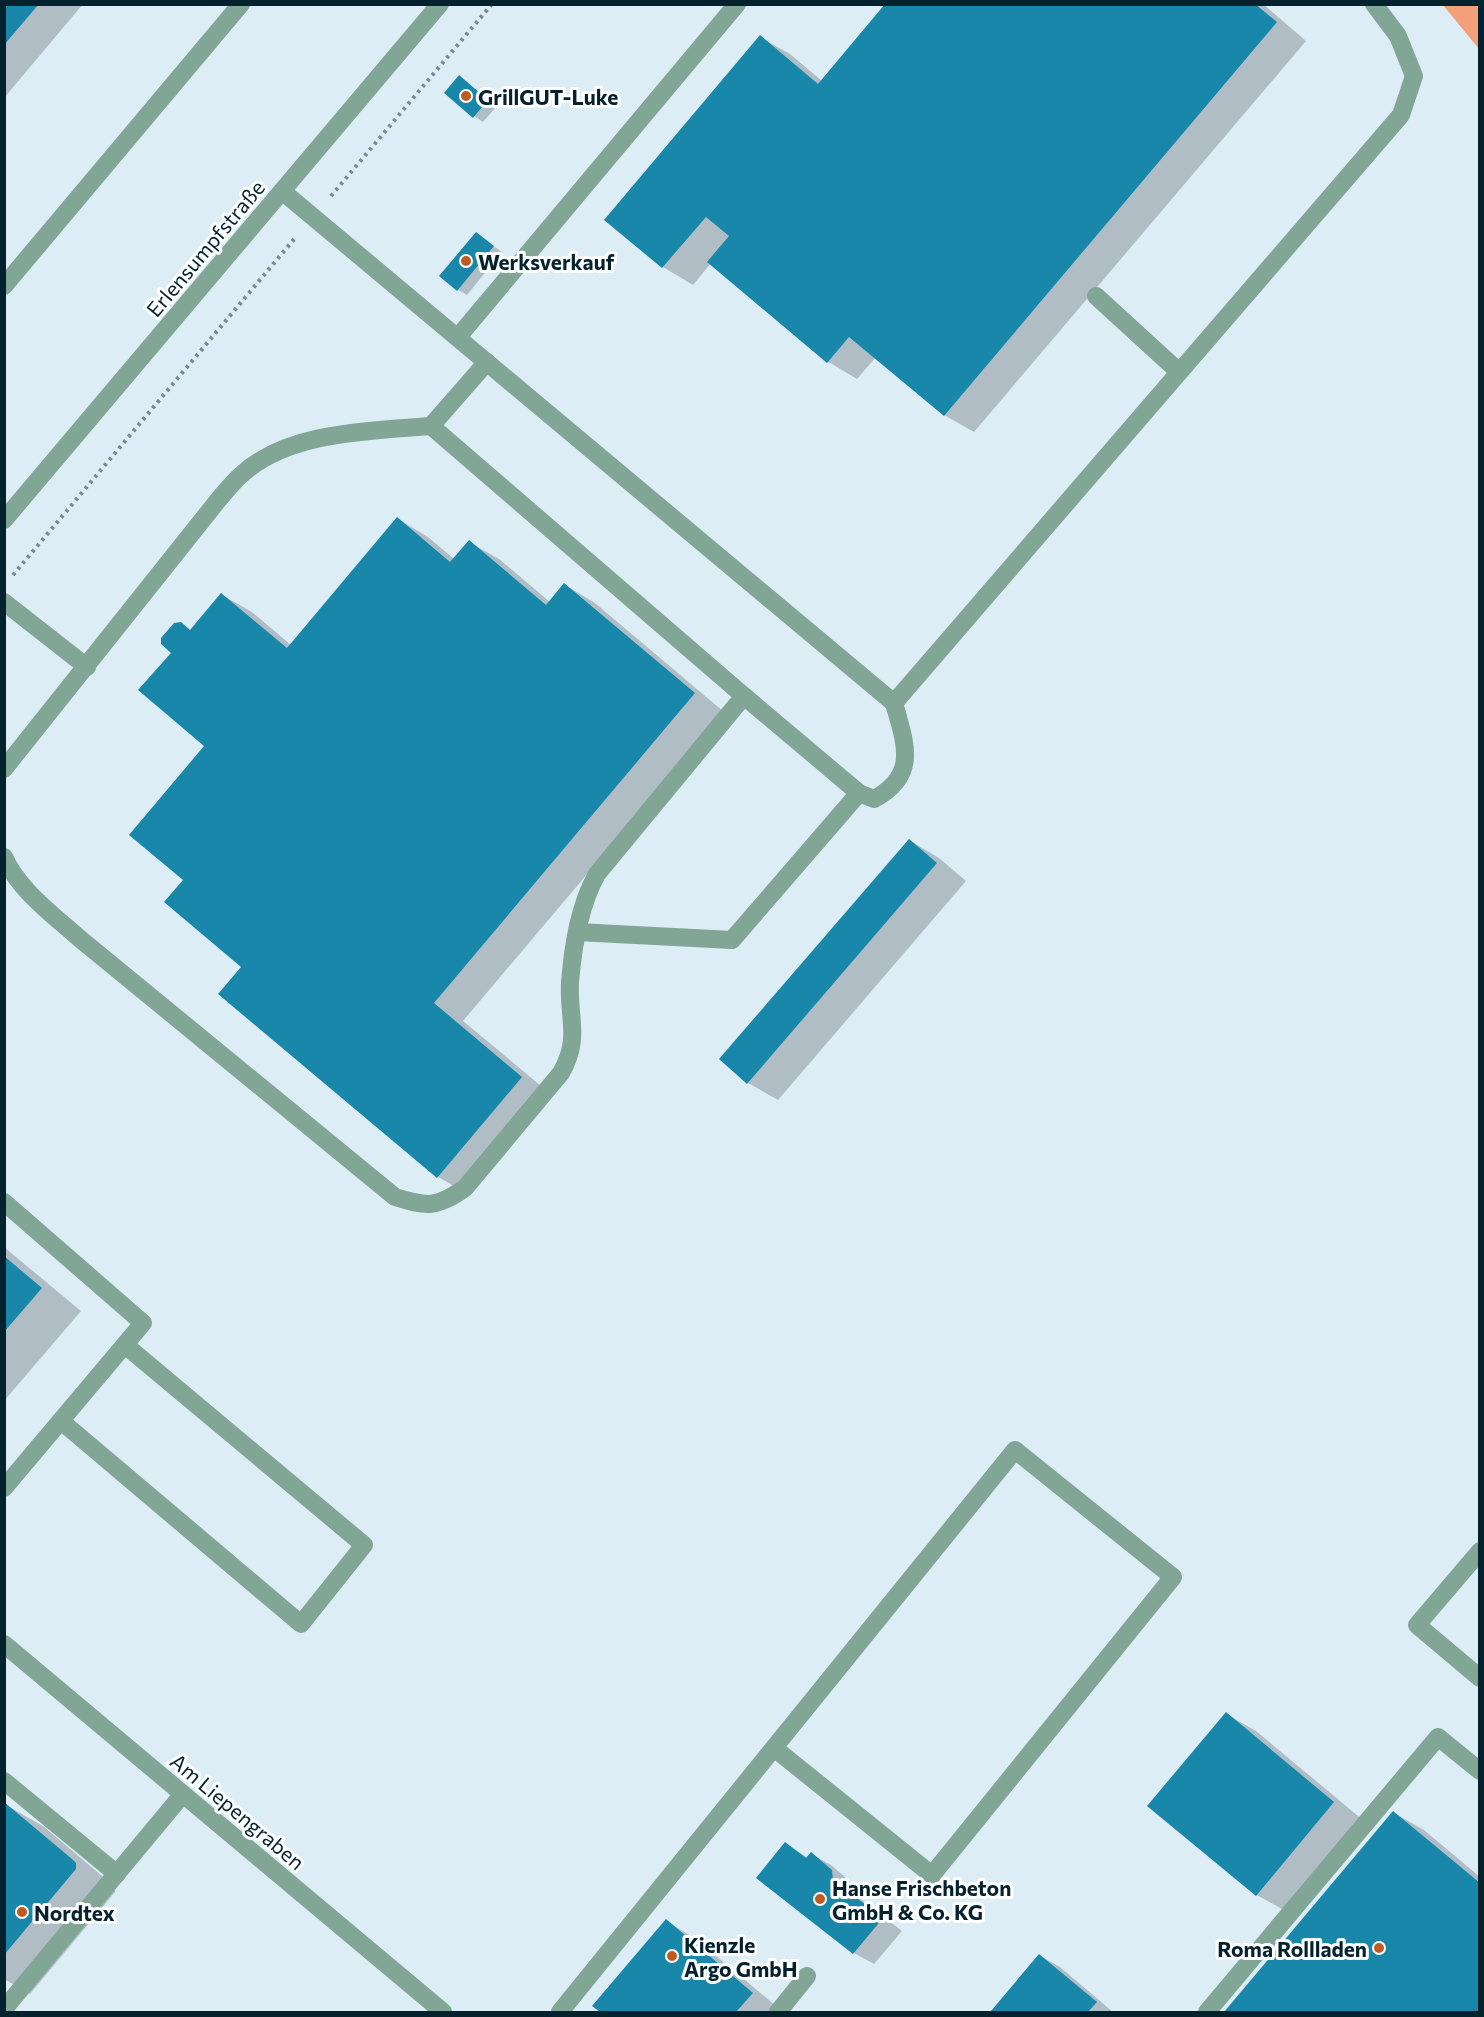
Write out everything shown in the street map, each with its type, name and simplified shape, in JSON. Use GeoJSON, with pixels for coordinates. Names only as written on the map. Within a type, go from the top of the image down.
{"type":"FeatureCollection","features":[{"type":"Feature","properties":{"kind":"street"},"geometry":{"type":"LineString","coordinates":[[4,286],[241,4]]}},
{"type":"Feature","properties":{"kind":"street","name":"Erlensumpfstraße"},"geometry":{"type":"LineString","coordinates":[[4,520],[440,4]]}},
{"type":"Feature","properties":{"kind":"street"},"geometry":{"type":"LineString","coordinates":[[458,337],[737,4]]}},
{"type":"Feature","properties":{"kind":"street"},"geometry":{"type":"LineString","coordinates":[[894,703],[1401,115],[1414,76],[1398,36],[1374,4]]}},
{"type":"Feature","properties":{"kind":"street"},"geometry":{"type":"LineString","coordinates":[[282,191],[894,703],[906,746],[905,764],[899,780],[885,794],[874,799],[859,793],[431,426]]}},
{"type":"Feature","properties":{"kind":"street"},"geometry":{"type":"LineString","coordinates":[[1096,296],[1179,371]]}},
{"type":"Feature","properties":{"kind":"street"},"geometry":{"type":"LineString","coordinates":[[4,769],[87,668],[219,499],[242,474],[272,454],[305,441],[362,432],[431,426],[487,362]]}},
{"type":"Feature","properties":{"kind":"street"},"geometry":{"type":"LineString","coordinates":[[4,602],[87,668]]}},
{"type":"Feature","properties":{"kind":"street"},"geometry":{"type":"LineString","coordinates":[[4,857],[9,867],[38,901],[79,938],[395,1197],[422,1205],[446,1201],[465,1188],[561,1073],[570,1058],[574,1038],[570,984],[577,932],[586,892],[597,874],[744,696]]}},
{"type":"Feature","properties":{"kind":"street"},"geometry":{"type":"LineString","coordinates":[[577,932],[732,940],[859,793]]}},
{"type":"Feature","properties":{"kind":"street"},"geometry":{"type":"LineString","coordinates":[[4,1202],[143,1323],[4,1488]]}},
{"type":"Feature","properties":{"kind":"street"},"geometry":{"type":"LineString","coordinates":[[61,1420],[301,1624],[364,1545],[125,1345]]}},
{"type":"Feature","properties":{"kind":"street"},"geometry":{"type":"LineString","coordinates":[[560,2013],[774,1748],[1015,1450],[1173,1577],[932,1875],[774,1748]]}},
{"type":"Feature","properties":{"kind":"street"},"geometry":{"type":"LineString","coordinates":[[1479,1551],[1417,1625],[1479,1678]]}},
{"type":"Feature","properties":{"kind":"street","name":"Am Liepengraben"},"geometry":{"type":"LineString","coordinates":[[4,1644],[443,2013]]}},
{"type":"Feature","properties":{"kind":"street"},"geometry":{"type":"LineString","coordinates":[[1207,2013],[1438,1737],[1479,1771]]}},
{"type":"Feature","properties":{"kind":"street"},"geometry":{"type":"LineString","coordinates":[[4,1781],[117,1874]]}},
{"type":"Feature","properties":{"kind":"street"},"geometry":{"type":"LineString","coordinates":[[4,2009],[183,1794]]}},
{"type":"Feature","properties":{"kind":"street"},"geometry":{"type":"LineString","coordinates":[[778,2013],[807,1976]]}},
{"type":"Feature","properties":{"kind":"path"},"geometry":{"type":"LineString","coordinates":[[12,576],[492,4]]}},
{"type":"Feature","properties":{"kind":"shaded area"},"geometry":{"type":"Polygon","coordinates":[[[1443,5],[1479,5],[1479,49],[1443,5]]]}},
{"type":"Feature","properties":{"kind":"building"},"geometry":{"type":"Polygon","coordinates":[[[4,4],[39,4],[4,45],[4,4]]]}},
{"type":"Feature","properties":{"kind":"building"},"geometry":{"type":"Polygon","coordinates":[[[885,4],[1255,4],[1277,22],[944,416],[849,337],[827,363],[707,262],[729,236],[706,217],[662,268],[604,220],[760,35],[818,84],[885,4]]]}},
{"type":"Feature","properties":{"kind":"building","name":"GrillGUT-Luke"},"geometry":{"type":"Polygon","coordinates":[[[459,75],[488,100],[473,118],[444,93],[459,75]]]}},
{"type":"Feature","properties":{"kind":"building","name":"Werksverkauf"},"geometry":{"type":"Polygon","coordinates":[[[476,232],[494,246],[457,291],[439,276],[476,232]]]}},
{"type":"Feature","properties":{"kind":"building"},"geometry":{"type":"Polygon","coordinates":[[[397,517],[450,562],[469,540],[546,605],[564,583],[695,693],[434,1003],[522,1077],[437,1178],[218,994],[241,967],[164,902],[183,880],[129,835],[204,746],[138,690],[171,653],[161,644],[161,638],[174,623],[181,622],[190,630],[221,593],[287,648],[397,517]]]}},
{"type":"Feature","properties":{"kind":"building"},"geometry":{"type":"Polygon","coordinates":[[[909,839],[937,863],[747,1084],[719,1059],[909,839]]]}},
{"type":"Feature","properties":{"kind":"building"},"geometry":{"type":"Polygon","coordinates":[[[4,1256],[42,1288],[4,1332],[4,1256]]]}},
{"type":"Feature","properties":{"kind":"building"},"geometry":{"type":"Polygon","coordinates":[[[1226,1712],[1334,1802],[1256,1896],[1147,1806],[1226,1712]]]}},
{"type":"Feature","properties":{"kind":"building","name":"Nordtex"},"geometry":{"type":"Polygon","coordinates":[[[4,1802],[72,1859],[76,1863],[76,1869],[4,1955],[4,1802]]]}},
{"type":"Feature","properties":{"kind":"building","name":"Roma Rollladen"},"geometry":{"type":"Polygon","coordinates":[[[1393,1811],[1480,1883],[1480,2012],[1224,2012],[1393,1811]]]}},
{"type":"Feature","properties":{"kind":"building","name":"Hanse Frischbeton GmbH & Co. KG"},"geometry":{"type":"Polygon","coordinates":[[[785,1842],[806,1858],[811,1852],[832,1870],[833,1880],[883,1918],[853,1954],[756,1878],[785,1842]]]}},
{"type":"Feature","properties":{"kind":"building","name":"Kienzle Argo GmbH"},"geometry":{"type":"Polygon","coordinates":[[[666,1919],[753,1993],[736,2012],[600,2012],[592,2006],[666,1919]]]}},
{"type":"Feature","properties":{"kind":"building"},"geometry":{"type":"Polygon","coordinates":[[[1039,1954],[1097,2002],[1088,2012],[991,2011],[1039,1954]]]}},
{"type":"Feature","properties":{"kind":"place","name":"GrillGUT-Luke"},"geometry":{"type":"Point","coordinates":[466,96]}},
{"type":"Feature","properties":{"kind":"place","name":"Werksverkauf"},"geometry":{"type":"Point","coordinates":[466,261]}},
{"type":"Feature","properties":{"kind":"place","name":"Hanse Frischbeton GmbH & Co. KG"},"geometry":{"type":"Point","coordinates":[820,1899]}},
{"type":"Feature","properties":{"kind":"place","name":"Nordtex"},"geometry":{"type":"Point","coordinates":[22,1912]}},
{"type":"Feature","properties":{"kind":"place","name":"Roma Rollladen"},"geometry":{"type":"Point","coordinates":[1379,1948]}},
{"type":"Feature","properties":{"kind":"place","name":"Kienzle Argo GmbH"},"geometry":{"type":"Point","coordinates":[672,1956]}}]}
